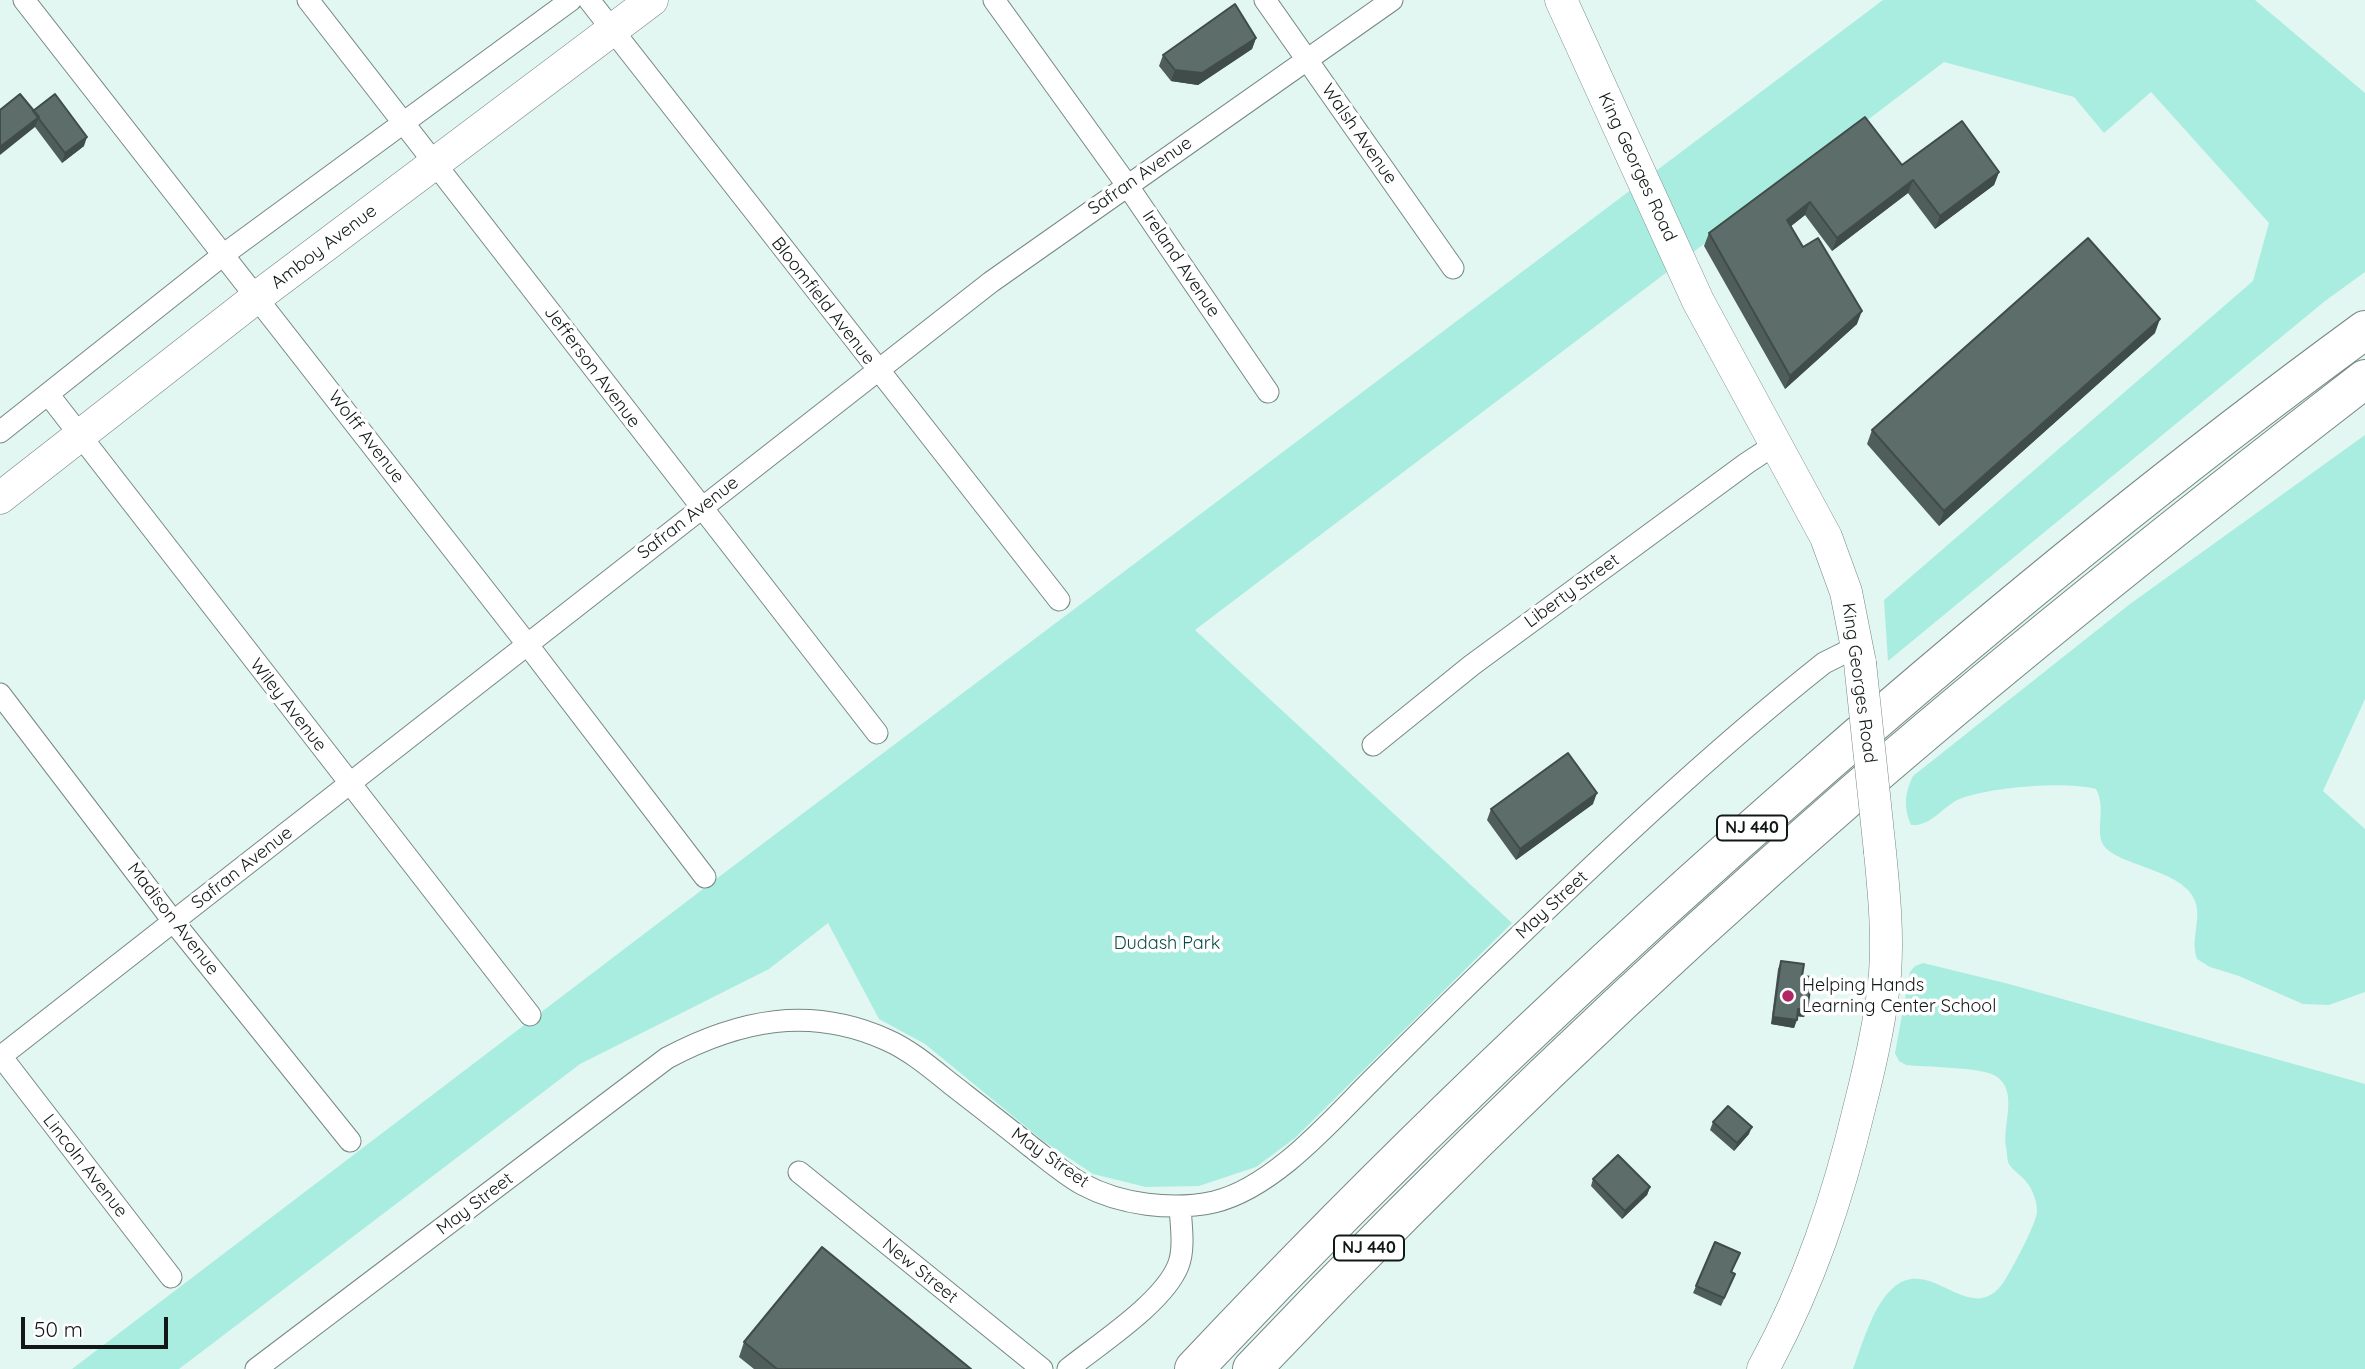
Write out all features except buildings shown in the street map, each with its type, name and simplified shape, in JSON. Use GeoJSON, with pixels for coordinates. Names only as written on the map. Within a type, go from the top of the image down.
{"type":"FeatureCollection","features":[{"type":"Feature","properties":{"kind":"highway","name":"NJ 440"},"geometry":{"type":"LineString","coordinates":[[1194,1369],[1279,1279],[1495,1066],[1743,836],[1904,695],[2048,575],[2236,426],[2365,330]]}},
{"type":"Feature","properties":{"kind":"highway","name":"NJ 440"},"geometry":{"type":"LineString","coordinates":[[1252,1369],[1419,1198],[1555,1065],[1816,826],[2088,596],[2365,379]]}},
{"type":"Feature","properties":{"kind":"street","name":"Wolff Avenue"},"geometry":{"type":"LineString","coordinates":[[24,0],[527,644],[705,877]]}},
{"type":"Feature","properties":{"kind":"street","name":"Jefferson Avenue"},"geometry":{"type":"LineString","coordinates":[[308,0],[877,733]]}},
{"type":"Feature","properties":{"kind":"street"},"geometry":{"type":"LineString","coordinates":[[0,432],[223,255],[571,0]]}},
{"type":"Feature","properties":{"kind":"street","name":"Bloomfield Avenue"},"geometry":{"type":"LineString","coordinates":[[589,0],[1059,600]]}},
{"type":"Feature","properties":{"kind":"street","name":"Amboy Avenue"},"geometry":{"type":"LineString","coordinates":[[0,498],[257,297],[652,0]]}},
{"type":"Feature","properties":{"kind":"street","name":"Ireland Avenue"},"geometry":{"type":"LineString","coordinates":[[994,0],[1127,185],[1268,392]]}},
{"type":"Feature","properties":{"kind":"street","name":"Walsh Avenue"},"geometry":{"type":"LineString","coordinates":[[1265,0],[1453,268]]}},
{"type":"Feature","properties":{"kind":"street","name":"Safran Avenue"},"geometry":{"type":"LineString","coordinates":[[0,1056],[1001,275],[1392,0]]}},
{"type":"Feature","properties":{"kind":"street","name":"King Georges Road"},"geometry":{"type":"LineString","coordinates":[[1561,0],[1698,301],[1834,555],[1850,610],[1859,656],[1886,920],[1886,956],[1881,1004],[1872,1056],[1846,1164],[1821,1243],[1763,1369]]}},
{"type":"Feature","properties":{"kind":"street","name":"Wiley Avenue"},"geometry":{"type":"LineString","coordinates":[[48,394],[530,1015]]}},
{"type":"Feature","properties":{"kind":"street","name":"Liberty Street"},"geometry":{"type":"LineString","coordinates":[[1374,745],[1472,665],[1776,444]]}},
{"type":"Feature","properties":{"kind":"street","name":"May Street"},"geometry":{"type":"LineString","coordinates":[[256,1369],[667,1058],[737,1027],[774,1021],[809,1021],[849,1026],[888,1040],[923,1062],[1082,1184],[1124,1200],[1180,1207],[1217,1201],[1253,1186],[1304,1148],[1496,958],[1700,770],[1824,663],[1844,653],[1859,656]]}},
{"type":"Feature","properties":{"kind":"street","name":"Madison Avenue"},"geometry":{"type":"LineString","coordinates":[[0,694],[173,921],[350,1141]]}},
{"type":"Feature","properties":{"kind":"street","name":"Lincoln Avenue"},"geometry":{"type":"LineString","coordinates":[[0,1056],[171,1277]]}},
{"type":"Feature","properties":{"kind":"street","name":"New Street"},"geometry":{"type":"LineString","coordinates":[[799,1172],[1042,1369]]}},
{"type":"Feature","properties":{"kind":"street"},"geometry":{"type":"LineString","coordinates":[[1068,1369],[1146,1307],[1168,1285],[1179,1264],[1180,1207]]}},
{"type":"Feature","properties":{"kind":"green space","name":"Dudash Park"},"geometry":{"type":"Polygon","coordinates":[[[1883,0],[2255,0],[2365,93],[2365,272],[2325,301],[1888,661],[1884,600],[2253,281],[2269,223],[2151,92],[2104,133],[2074,97],[1944,62],[1195,630],[1512,923],[1295,1138],[1256,1167],[1199,1186],[1146,1187],[1093,1174],[1042,1140],[925,1044],[879,1019],[828,923],[769,969],[580,1064],[179,1369],[72,1369],[761,845],[1883,0]]]}},
{"type":"Feature","properties":{"kind":"green space"},"geometry":{"type":"Polygon","coordinates":[[[2365,435],[2365,699],[2323,791],[2365,829],[2365,992],[2329,1005],[2303,1004],[2239,976],[2210,967],[2197,959],[2195,901],[2189,891],[2178,882],[2123,859],[2104,846],[2100,834],[2100,804],[2096,789],[2048,785],[1976,794],[1956,801],[1932,819],[1911,825],[1906,800],[1913,776],[2130,604],[2365,435]]]}},
{"type":"Feature","properties":{"kind":"green space"},"geometry":{"type":"Polygon","coordinates":[[[1923,963],[2009,984],[2365,1084],[2365,1369],[1853,1369],[1874,1315],[1893,1288],[1907,1280],[1922,1279],[1964,1296],[1977,1298],[1990,1295],[2007,1277],[2036,1217],[2036,1202],[2031,1189],[2008,1162],[2005,1138],[2008,1099],[2003,1083],[1989,1073],[1906,1065],[1899,1061],[1895,1053],[1910,972],[1923,963]]]}},
{"type":"Feature","properties":{"kind":"place","name":"Helping Hands Learning Center School"},"geometry":{"type":"Point","coordinates":[1788,996]}}]}
